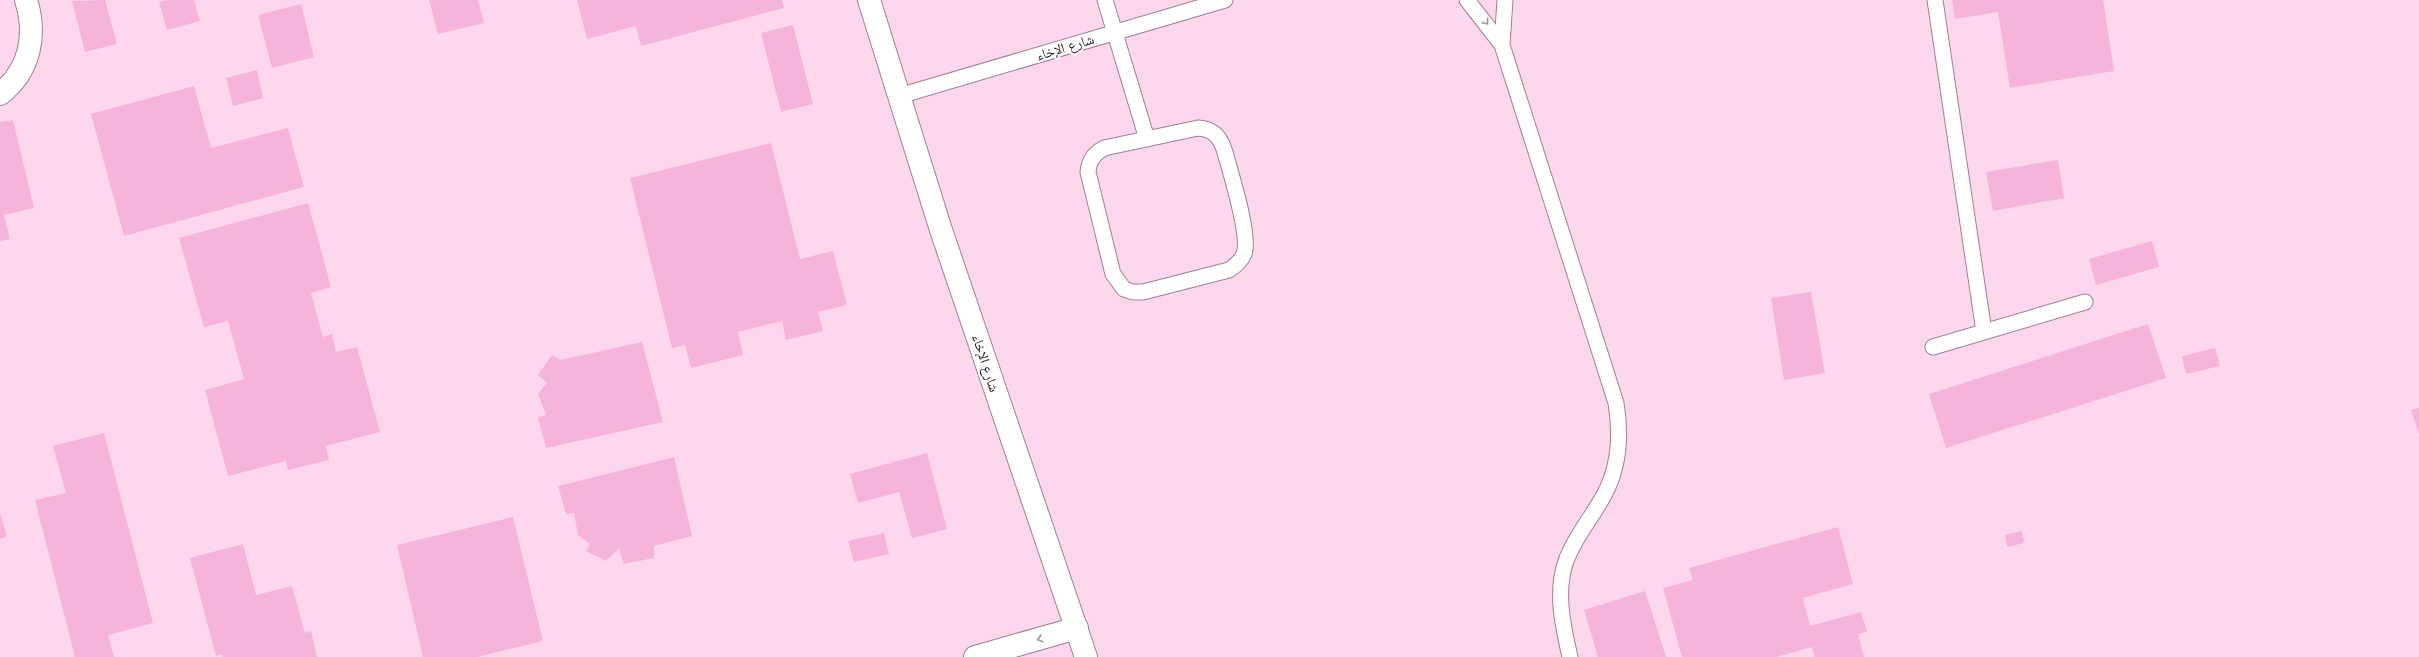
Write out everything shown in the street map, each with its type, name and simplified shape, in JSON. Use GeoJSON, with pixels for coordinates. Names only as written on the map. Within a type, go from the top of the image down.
{"type":"FeatureCollection","features":[{"type":"Feature","properties":{"kind":"street"},"geometry":{"type":"LineString","coordinates":[[0,94],[13,83],[28,56],[32,25],[26,0]]}},
{"type":"Feature","properties":{"kind":"street","name":"شارع الإخاء"},"geometry":{"type":"LineString","coordinates":[[869,0],[1006,422],[1086,657]]}},
{"type":"Feature","properties":{"kind":"street"},"geometry":{"type":"LineString","coordinates":[[975,657],[1077,628]]}},
{"type":"Feature","properties":{"kind":"lane"},"geometry":{"type":"LineString","coordinates":[[1105,0],[1147,139]]}},
{"type":"Feature","properties":{"kind":"lane","name":"شارع الإخاء"},"geometry":{"type":"LineString","coordinates":[[899,96],[1225,0]]}},
{"type":"Feature","properties":{"kind":"lane"},"geometry":{"type":"LineString","coordinates":[[1467,0],[1502,45],[1616,403],[1619,425],[1619,448],[1614,472],[1604,495],[1576,537],[1565,562],[1561,584],[1561,606],[1570,657]]}},
{"type":"Feature","properties":{"kind":"lane"},"geometry":{"type":"LineString","coordinates":[[1502,45],[1505,0]]}},
{"type":"Feature","properties":{"kind":"lane"},"geometry":{"type":"LineString","coordinates":[[1935,0],[1984,332]]}},
{"type":"Feature","properties":{"kind":"lane"},"geometry":{"type":"LineString","coordinates":[[1198,128],[1214,133],[1221,140],[1246,246],[1243,256],[1237,264],[1229,270],[1133,292],[1124,289],[1113,274],[1088,172],[1092,157],[1104,148],[1147,139],[1198,128]]}},
{"type":"Feature","properties":{"kind":"lane"},"geometry":{"type":"LineString","coordinates":[[1933,348],[2085,302]]}},
{"type":"Feature","properties":{"kind":"building"},"geometry":{"type":"Polygon","coordinates":[[[105,0],[117,44],[85,52],[72,1],[105,0]]]}},
{"type":"Feature","properties":{"kind":"building"},"geometry":{"type":"Polygon","coordinates":[[[166,0],[194,0],[200,21],[167,30],[159,2],[166,0]]]}},
{"type":"Feature","properties":{"kind":"building"},"geometry":{"type":"Polygon","coordinates":[[[429,0],[478,0],[484,23],[438,34],[429,0]]]}},
{"type":"Feature","properties":{"kind":"building"},"geometry":{"type":"Polygon","coordinates":[[[577,0],[782,0],[784,8],[641,46],[636,26],[587,39],[577,0]]]}},
{"type":"Feature","properties":{"kind":"building"},"geometry":{"type":"Polygon","coordinates":[[[1952,0],[2103,0],[2114,71],[2010,88],[1998,12],[1955,19],[1952,0]]]}},
{"type":"Feature","properties":{"kind":"building"},"geometry":{"type":"Polygon","coordinates":[[[301,4],[314,57],[272,68],[258,15],[301,4]]]}},
{"type":"Feature","properties":{"kind":"building"},"geometry":{"type":"Polygon","coordinates":[[[793,25],[813,104],[781,112],[761,33],[793,25]]]}},
{"type":"Feature","properties":{"kind":"building"},"geometry":{"type":"Polygon","coordinates":[[[257,70],[263,98],[233,106],[226,78],[257,70]]]}},
{"type":"Feature","properties":{"kind":"building"},"geometry":{"type":"Polygon","coordinates":[[[194,86],[211,148],[288,128],[304,187],[124,236],[91,114],[194,86]]]}},
{"type":"Feature","properties":{"kind":"building"},"geometry":{"type":"Polygon","coordinates":[[[13,120],[34,208],[4,215],[10,239],[0,241],[0,122],[13,120]]]}},
{"type":"Feature","properties":{"kind":"building"},"geometry":{"type":"Polygon","coordinates":[[[771,143],[800,259],[833,251],[847,305],[818,312],[823,331],[786,340],[782,321],[738,332],[743,355],[691,368],[685,345],[672,348],[630,178],[771,143]]]}},
{"type":"Feature","properties":{"kind":"building"},"geometry":{"type":"Polygon","coordinates":[[[2058,160],[2064,198],[1993,211],[1986,172],[2058,160]]]}},
{"type":"Feature","properties":{"kind":"building"},"geometry":{"type":"Polygon","coordinates":[[[308,203],[331,287],[311,293],[323,337],[332,334],[336,352],[357,347],[380,432],[326,446],[329,460],[288,470],[286,461],[228,476],[205,390],[244,379],[228,321],[204,327],[179,238],[308,203]]]}},
{"type":"Feature","properties":{"kind":"building"},"geometry":{"type":"Polygon","coordinates":[[[2152,241],[2159,267],[2096,285],[2089,259],[2152,241]]]}},
{"type":"Feature","properties":{"kind":"building"},"geometry":{"type":"Polygon","coordinates":[[[1811,292],[1825,373],[1784,380],[1771,298],[1811,292]]]}},
{"type":"Feature","properties":{"kind":"building"},"geometry":{"type":"Polygon","coordinates":[[[2148,324],[2166,378],[1946,448],[1929,394],[2148,324]]]}},
{"type":"Feature","properties":{"kind":"building"},"geometry":{"type":"Polygon","coordinates":[[[642,342],[663,422],[546,448],[538,417],[546,415],[538,394],[547,383],[538,375],[552,355],[560,360],[642,342]]]}},
{"type":"Feature","properties":{"kind":"building"},"geometry":{"type":"Polygon","coordinates":[[[2215,348],[2220,366],[2186,374],[2182,356],[2215,348]]]}},
{"type":"Feature","properties":{"kind":"building"},"geometry":{"type":"Polygon","coordinates":[[[2419,408],[2419,434],[2411,410],[2419,408]]]}},
{"type":"Feature","properties":{"kind":"building"},"geometry":{"type":"Polygon","coordinates":[[[104,433],[153,623],[108,635],[114,657],[75,657],[35,500],[66,493],[53,446],[104,433]]]}},
{"type":"Feature","properties":{"kind":"building"},"geometry":{"type":"Polygon","coordinates":[[[927,453],[947,529],[912,538],[899,492],[858,503],[850,474],[927,453]]]}},
{"type":"Feature","properties":{"kind":"building"},"geometry":{"type":"Polygon","coordinates":[[[674,457],[692,536],[654,546],[654,558],[624,564],[619,548],[606,561],[586,551],[590,544],[578,535],[574,513],[566,514],[558,486],[674,457]]]}},
{"type":"Feature","properties":{"kind":"building"},"geometry":{"type":"Polygon","coordinates":[[[0,513],[7,537],[0,539],[0,513]]]}},
{"type":"Feature","properties":{"kind":"building"},"geometry":{"type":"Polygon","coordinates":[[[513,517],[543,641],[478,657],[423,657],[397,545],[513,517]]]}},
{"type":"Feature","properties":{"kind":"building"},"geometry":{"type":"Polygon","coordinates":[[[1838,527],[1853,584],[1803,598],[1810,626],[1861,612],[1867,632],[1858,634],[1864,657],[1815,657],[1812,647],[1776,657],[1682,657],[1663,588],[1693,580],[1689,568],[1838,527]]]}},
{"type":"Feature","properties":{"kind":"building"},"geometry":{"type":"Polygon","coordinates":[[[2022,531],[2024,543],[2007,547],[2005,535],[2022,531]]]}},
{"type":"Feature","properties":{"kind":"building"},"geometry":{"type":"Polygon","coordinates":[[[884,533],[889,554],[854,562],[848,541],[884,533]]]}},
{"type":"Feature","properties":{"kind":"building"},"geometry":{"type":"Polygon","coordinates":[[[243,544],[256,595],[292,586],[305,633],[311,631],[317,657],[223,657],[222,654],[216,656],[190,558],[243,544]]]}},
{"type":"Feature","properties":{"kind":"building"},"geometry":{"type":"Polygon","coordinates":[[[1645,591],[1666,657],[1598,657],[1584,610],[1645,591]]]}}]}
